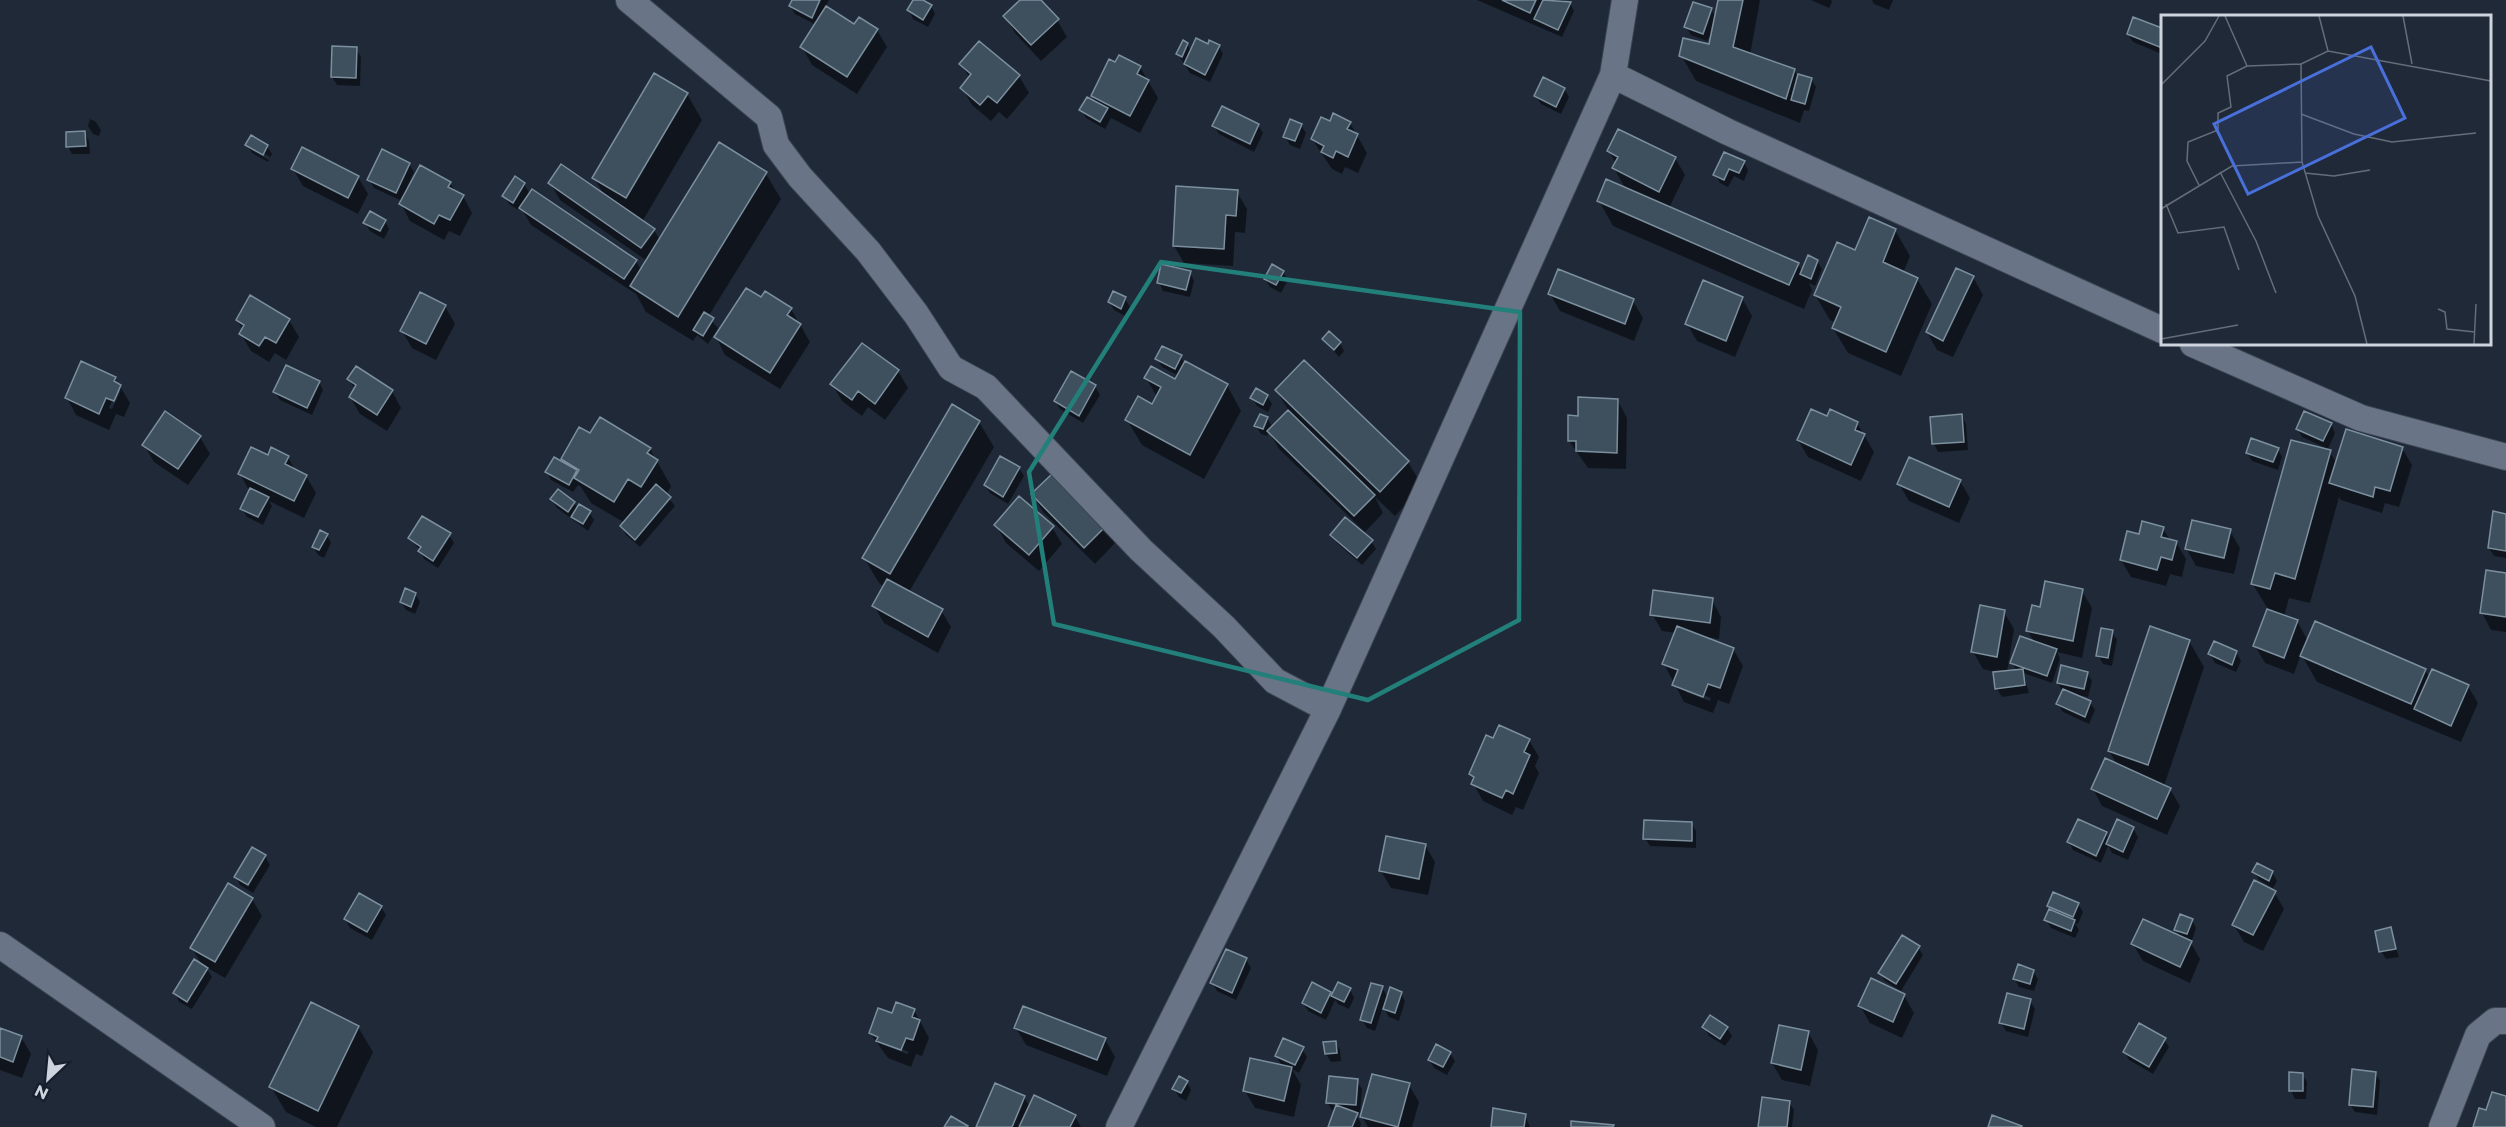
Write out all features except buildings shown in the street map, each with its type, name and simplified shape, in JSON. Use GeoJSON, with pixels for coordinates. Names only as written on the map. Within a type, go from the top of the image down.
{"type":"FeatureCollection","features":[{"type":"Feature","properties":{"kind":"street"},"geometry":{"type":"LineString","coordinates":[[628,0],[769,117],[776,145],[800,177],[868,251],[916,314],[951,368],[986,387],[1141,550],[1224,627],[1275,681],[1328,709]]}},
{"type":"Feature","properties":{"kind":"street"},"geometry":{"type":"LineString","coordinates":[[1119,1127],[1328,709],[1613,75],[1625,0]]}},
{"type":"Feature","properties":{"kind":"street"},"geometry":{"type":"LineString","coordinates":[[1613,75],[1728,132],[2161,329]]}},
{"type":"Feature","properties":{"kind":"street"},"geometry":{"type":"LineString","coordinates":[[2195,345],[2361,418],[2506,458]]}},
{"type":"Feature","properties":{"kind":"street"},"geometry":{"type":"LineString","coordinates":[[0,945],[262,1127]]}},
{"type":"Feature","properties":{"kind":"street"},"geometry":{"type":"LineString","coordinates":[[2442,1127],[2478,1035],[2495,1020],[2506,1021]]}},
{"type":"Feature","properties":{"kind":"highlighted area"},"geometry":{"type":"Polygon","coordinates":[[[1161,262],[1520,312],[1519,620],[1368,700],[1054,624],[1029,472],[1161,262]]]}}]}
